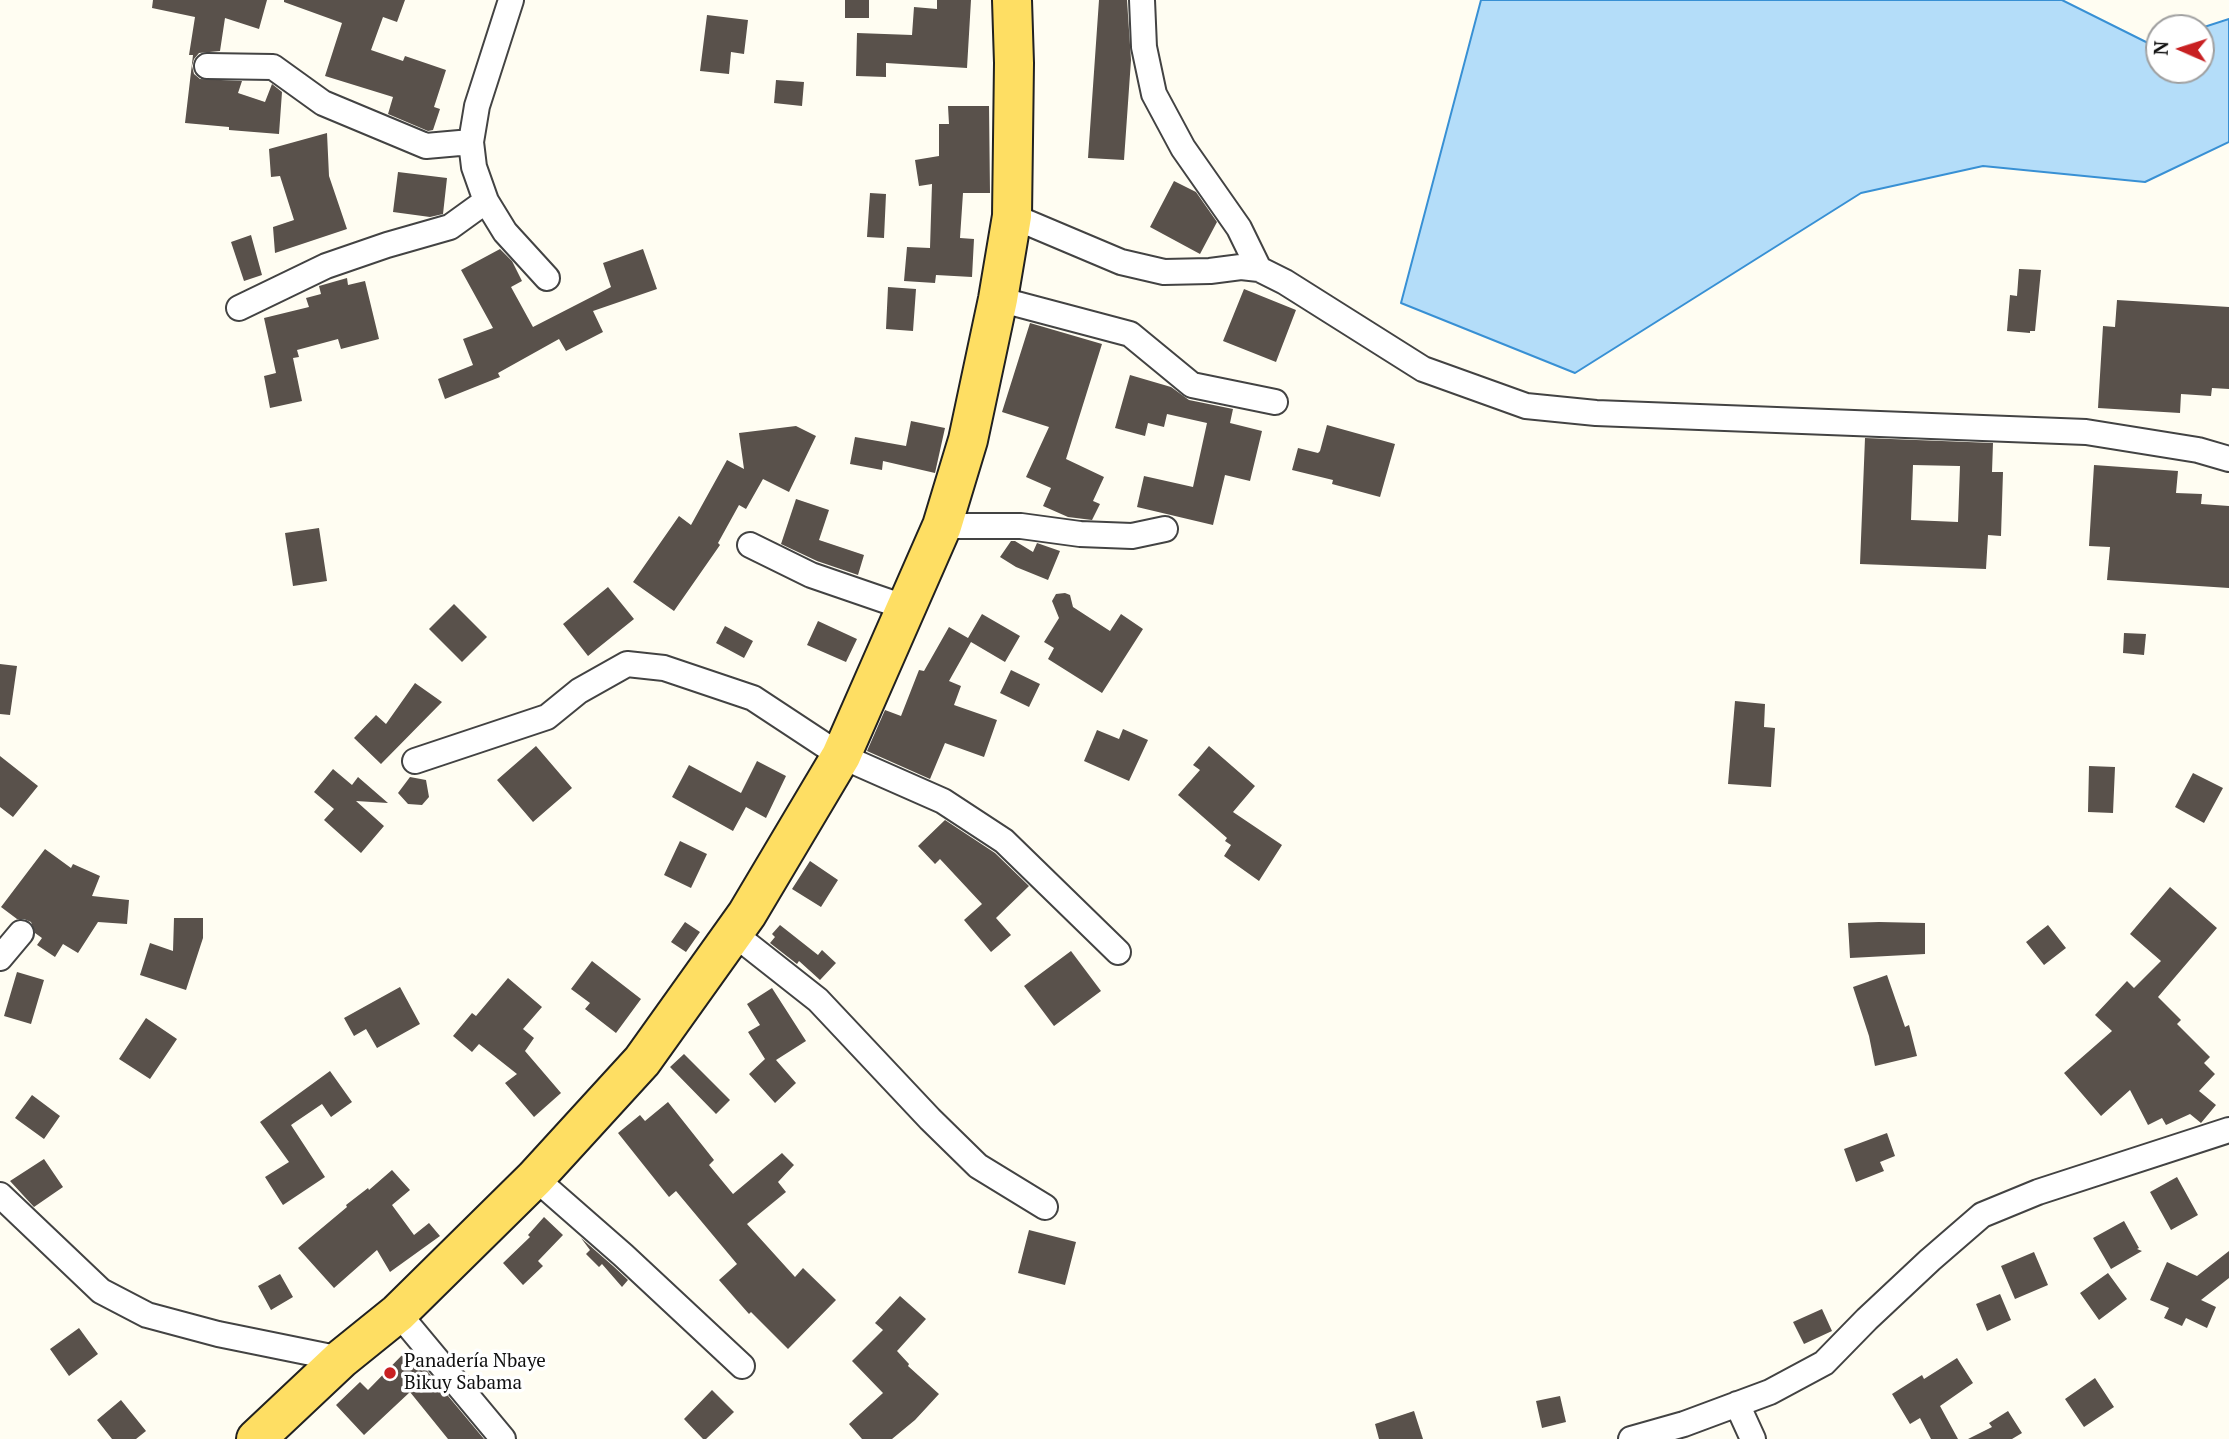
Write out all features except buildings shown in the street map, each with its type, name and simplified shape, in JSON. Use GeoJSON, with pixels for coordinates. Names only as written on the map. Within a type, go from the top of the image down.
{"type":"FeatureCollection","features":[{"type":"Feature","properties":{"kind":"main road"},"geometry":{"type":"LineString","coordinates":[[256,1439],[341,1359],[398,1312],[535,1178],[642,1061],[747,914],[841,756],[942,526],[968,440],[998,299],[1012,216],[1012,0]]}},
{"type":"Feature","properties":{"kind":"street"},"geometry":{"type":"LineString","coordinates":[[511,0],[477,106],[471,142],[474,167],[485,201],[505,232],[547,278]]}},
{"type":"Feature","properties":{"kind":"street"},"geometry":{"type":"LineString","coordinates":[[1142,0],[1144,47],[1154,94],[1183,148],[1239,228],[1259,269]]}},
{"type":"Feature","properties":{"kind":"street"},"geometry":{"type":"LineString","coordinates":[[207,66],[273,67],[323,103],[426,146],[471,142]]}},
{"type":"Feature","properties":{"kind":"street"},"geometry":{"type":"LineString","coordinates":[[239,308],[327,266],[450,227],[485,201]]}},
{"type":"Feature","properties":{"kind":"street"},"geometry":{"type":"LineString","coordinates":[[1012,216],[1121,262],[1164,272],[1241,267],[1259,269],[1285,282],[1423,369],[1526,406],[1596,413],[2086,432],[2198,450],[2229,459]]}},
{"type":"Feature","properties":{"kind":"street"},"geometry":{"type":"LineString","coordinates":[[998,299],[1130,334],[1192,385],[1275,402]]}},
{"type":"Feature","properties":{"kind":"street"},"geometry":{"type":"LineString","coordinates":[[942,526],[1021,526],[1080,534],[1132,536],[1165,529]]}},
{"type":"Feature","properties":{"kind":"street"},"geometry":{"type":"LineString","coordinates":[[750,545],[811,575],[907,608]]}},
{"type":"Feature","properties":{"kind":"street"},"geometry":{"type":"LineString","coordinates":[[415,761],[547,717],[579,691],[628,664],[664,668],[753,698],[841,756],[943,802],[1004,841],[1118,952]]}},
{"type":"Feature","properties":{"kind":"street"},"geometry":{"type":"LineString","coordinates":[[0,958],[21,933]]}},
{"type":"Feature","properties":{"kind":"street"},"geometry":{"type":"LineString","coordinates":[[733,933],[818,1000],[978,1166],[1045,1207]]}},
{"type":"Feature","properties":{"kind":"street"},"geometry":{"type":"LineString","coordinates":[[1631,1439],[1684,1424],[1770,1392],[1824,1363],[1867,1319],[1983,1214],[2038,1192],[2229,1130]]}},
{"type":"Feature","properties":{"kind":"street"},"geometry":{"type":"LineString","coordinates":[[535,1178],[623,1255],[742,1366]]}},
{"type":"Feature","properties":{"kind":"street"},"geometry":{"type":"LineString","coordinates":[[0,1195],[101,1291],[147,1315],[218,1334],[341,1359]]}},
{"type":"Feature","properties":{"kind":"street"},"geometry":{"type":"LineString","coordinates":[[398,1312],[503,1439]]}},
{"type":"Feature","properties":{"kind":"street"},"geometry":{"type":"LineString","coordinates":[[1737,1404],[1753,1439]]}},
{"type":"Feature","properties":{"kind":"water"},"geometry":{"type":"Polygon","coordinates":[[[1481,0],[2062,0],[2145,42],[2145,84],[2215,84],[2215,24],[2229,19],[2229,142],[2145,182],[1983,166],[1861,193],[1575,373],[1401,303],[1481,0]]]}},
{"type":"Feature","properties":{"kind":"place","name":"Panadería Nbaye Bikuy Sabama"},"geometry":{"type":"Point","coordinates":[390,1373]}}]}
